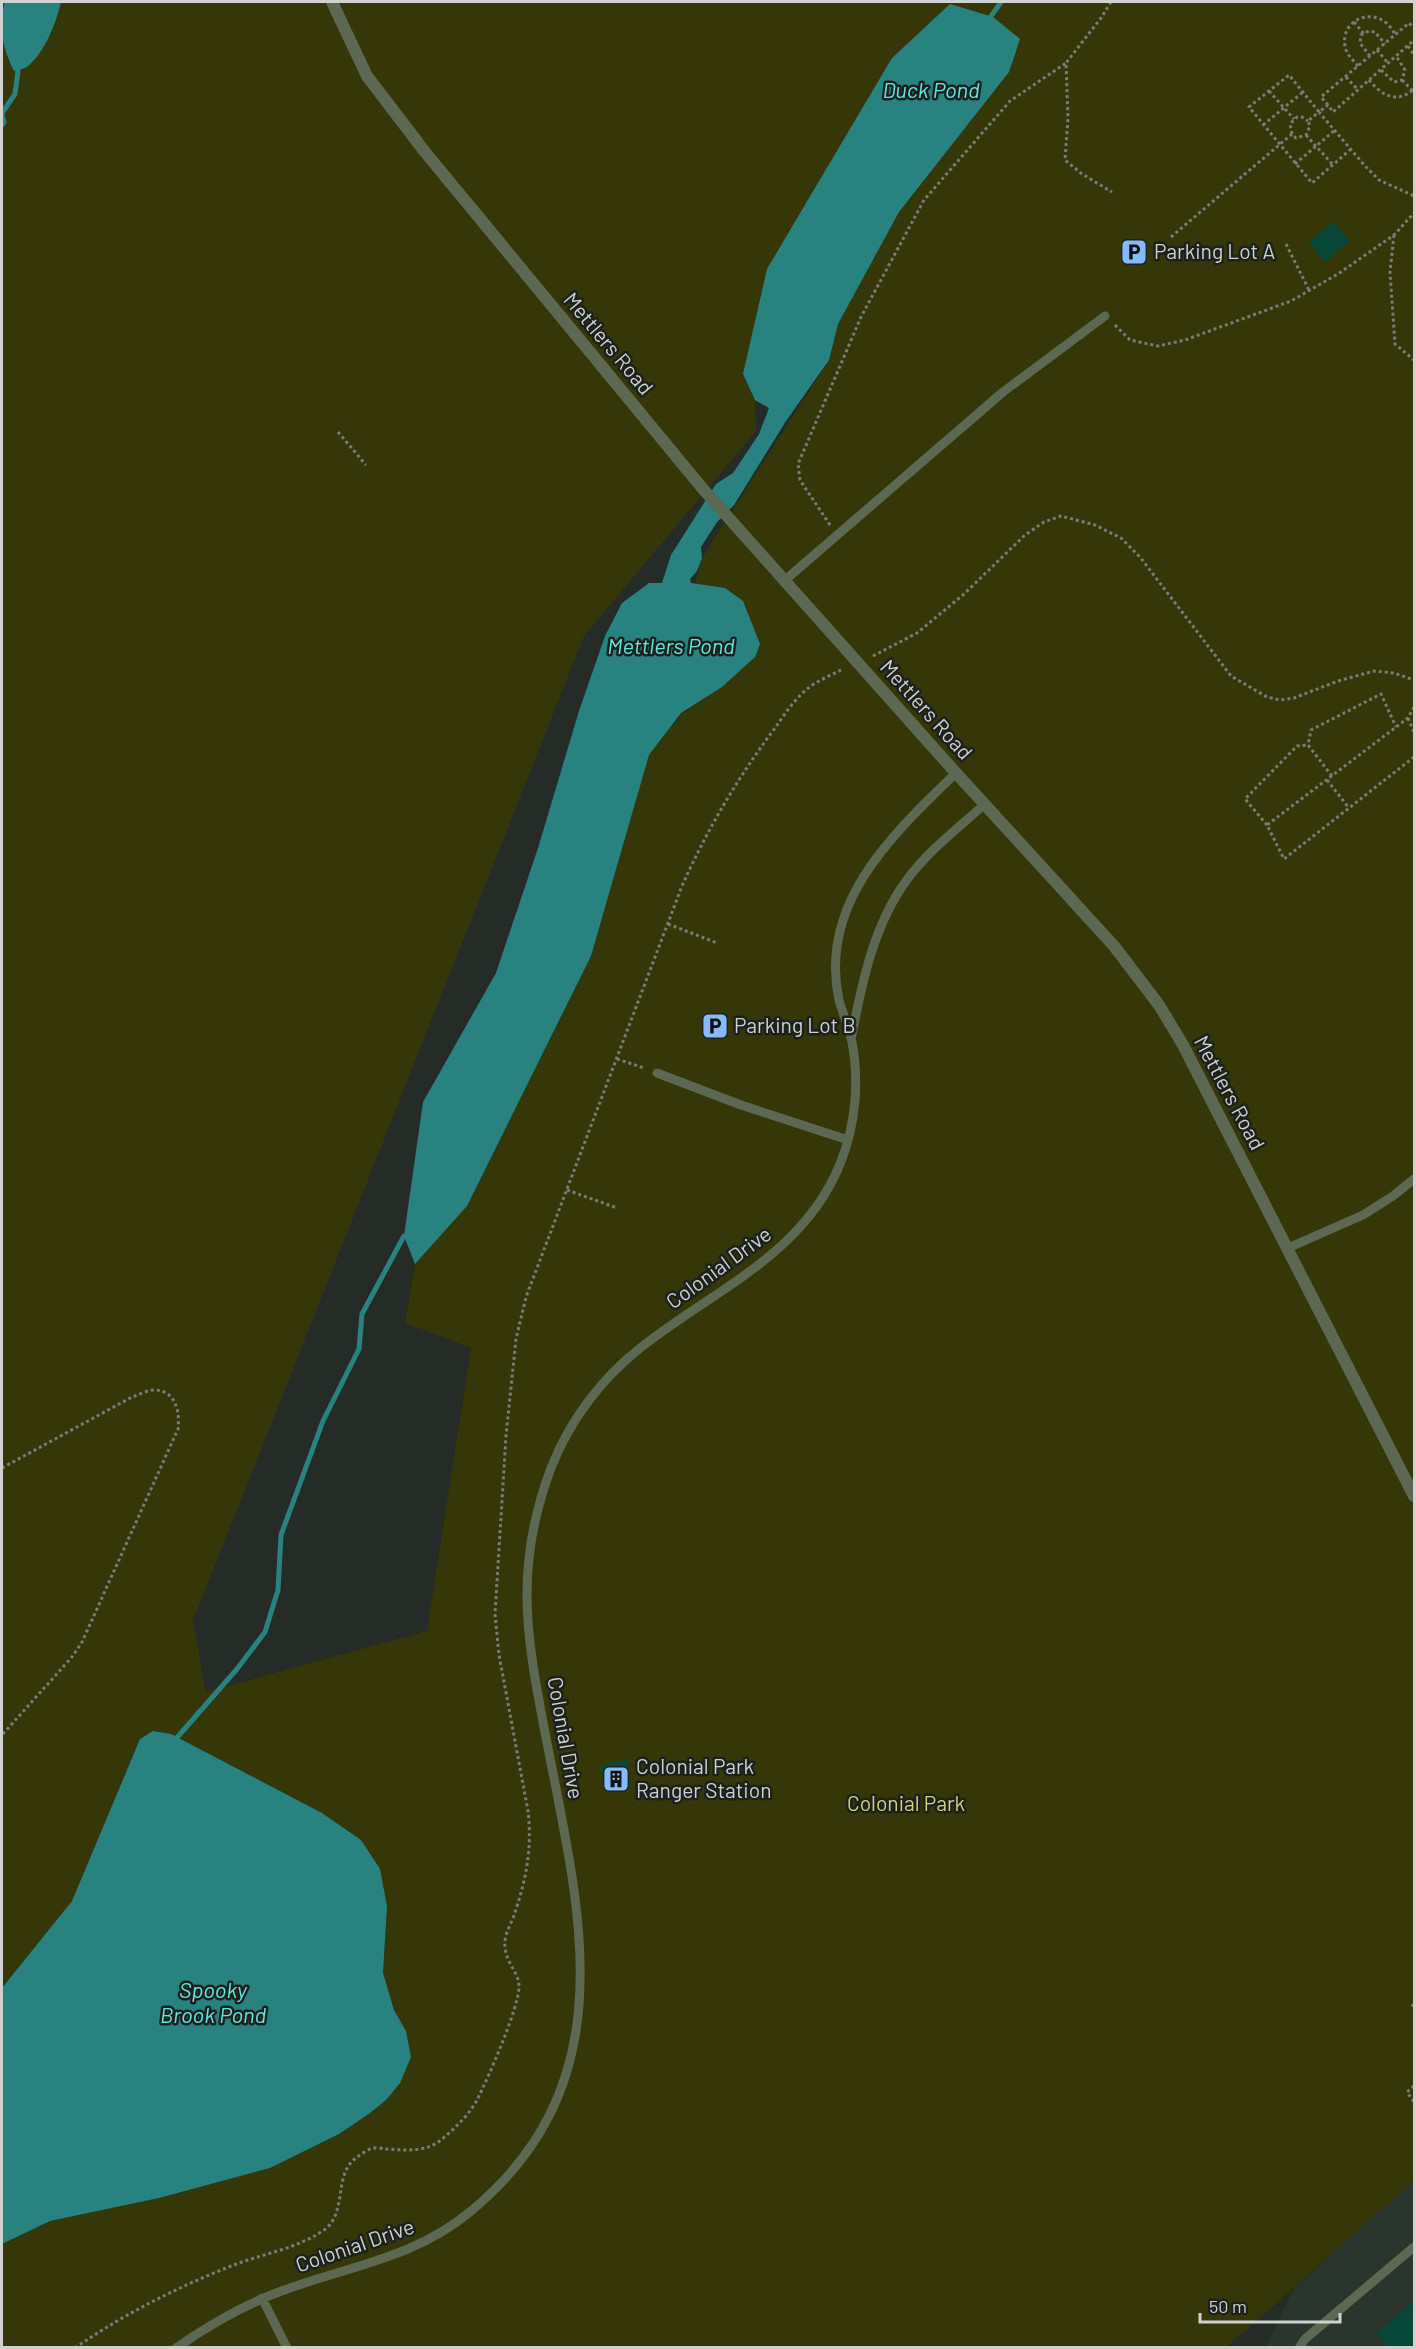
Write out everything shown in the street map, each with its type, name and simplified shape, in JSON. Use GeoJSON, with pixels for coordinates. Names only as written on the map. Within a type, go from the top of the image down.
{"type":"FeatureCollection","features":[{"type":"Feature","properties":{"kind":"street","name":"Mettlers Road"},"geometry":{"type":"LineString","coordinates":[[332,2],[367,76],[394,113],[703,489],[1114,946],[1159,1005],[1183,1045],[1414,1496]]}},
{"type":"Feature","properties":{"kind":"lane"},"geometry":{"type":"LineString","coordinates":[[784,581],[1003,392],[1105,316]]}},
{"type":"Feature","properties":{"kind":"lane","name":"Colonial Drive"},"geometry":{"type":"LineString","coordinates":[[176,2348],[230,2313],[262,2298],[294,2286],[389,2258],[428,2241],[453,2226],[500,2185],[523,2158],[542,2130],[558,2098],[576,2040],[581,1980],[576,1906],[528,1630],[527,1572],[534,1526],[542,1494],[564,1438],[594,1393],[613,1372],[637,1350],[785,1245],[808,1221],[826,1194],[848,1140],[855,1096],[851,1038],[839,1000],[836,971],[836,944],[843,918],[855,890],[893,835],[956,772]]}},
{"type":"Feature","properties":{"kind":"lane","name":"Colonial Drive"},"geometry":{"type":"LineString","coordinates":[[851,1038],[870,959],[891,906],[906,880],[923,861],[985,804]]}},
{"type":"Feature","properties":{"kind":"lane"},"geometry":{"type":"LineString","coordinates":[[657,1073],[741,1105],[848,1140]]}},
{"type":"Feature","properties":{"kind":"lane"},"geometry":{"type":"LineString","coordinates":[[1287,1248],[1363,1215],[1414,1179]]}},
{"type":"Feature","properties":{"kind":"lane"},"geometry":{"type":"LineString","coordinates":[[1299,2348],[1305,2339],[1414,2247]]}},
{"type":"Feature","properties":{"kind":"lane"},"geometry":{"type":"LineString","coordinates":[[262,2298],[287,2348]]}},
{"type":"Feature","properties":{"kind":"path"},"geometry":{"type":"LineString","coordinates":[[836,535],[800,480],[798,464],[861,317],[924,200],[1010,101],[1066,63],[1111,2]]}},
{"type":"Feature","properties":{"kind":"path"},"geometry":{"type":"LineString","coordinates":[[1358,66],[1347,53],[1344,45],[1347,30],[1354,22],[1359,18],[1373,16],[1387,23],[1395,34]]}},
{"type":"Feature","properties":{"kind":"path"},"geometry":{"type":"LineString","coordinates":[[1354,22],[1364,34]]}},
{"type":"Feature","properties":{"kind":"path"},"geometry":{"type":"LineString","coordinates":[[1414,28],[1409,23],[1321,97],[1333,112],[1414,40]]}},
{"type":"Feature","properties":{"kind":"path"},"geometry":{"type":"LineString","coordinates":[[1370,56],[1359,43],[1359,39],[1364,34],[1369,31],[1375,32],[1385,44]]}},
{"type":"Feature","properties":{"kind":"path"},"geometry":{"type":"LineString","coordinates":[[1408,46],[1414,55]]}},
{"type":"Feature","properties":{"kind":"path"},"geometry":{"type":"LineString","coordinates":[[1377,50],[1388,63]]}},
{"type":"Feature","properties":{"kind":"path"},"geometry":{"type":"LineString","coordinates":[[1396,56],[1406,70],[1402,80]]}},
{"type":"Feature","properties":{"kind":"path"},"geometry":{"type":"LineString","coordinates":[[1066,63],[1068,118],[1065,160],[1112,192]]}},
{"type":"Feature","properties":{"kind":"path"},"geometry":{"type":"LineString","coordinates":[[1381,70],[1394,82],[1402,80]]}},
{"type":"Feature","properties":{"kind":"path"},"geometry":{"type":"LineString","coordinates":[[1351,149],[1312,183],[1249,107],[1289,75],[1379,180],[1414,196]]}},
{"type":"Feature","properties":{"kind":"path"},"geometry":{"type":"LineString","coordinates":[[1346,76],[1358,90]]}},
{"type":"Feature","properties":{"kind":"path"},"geometry":{"type":"LineString","coordinates":[[1369,80],[1379,92],[1398,98],[1414,90],[1402,80]]}},
{"type":"Feature","properties":{"kind":"path"},"geometry":{"type":"LineString","coordinates":[[1269,91],[1294,119]]}},
{"type":"Feature","properties":{"kind":"path"},"geometry":{"type":"LineString","coordinates":[[1263,125],[1303,92]]}},
{"type":"Feature","properties":{"kind":"path"},"geometry":{"type":"LineString","coordinates":[[1308,121],[1328,105]]}},
{"type":"Feature","properties":{"kind":"path"},"geometry":{"type":"LineString","coordinates":[[1302,117],[1308,121],[1310,126],[1306,135],[1296,138],[1292,134],[1290,124],[1294,119],[1302,117]]}},
{"type":"Feature","properties":{"kind":"path"},"geometry":{"type":"LineString","coordinates":[[1295,164],[1335,130]]}},
{"type":"Feature","properties":{"kind":"path"},"geometry":{"type":"LineString","coordinates":[[1171,237],[1292,134]]}},
{"type":"Feature","properties":{"kind":"path"},"geometry":{"type":"LineString","coordinates":[[1306,135],[1333,165]]}},
{"type":"Feature","properties":{"kind":"path"},"geometry":{"type":"LineString","coordinates":[[1105,316],[1130,340],[1158,346],[1185,340],[1291,301],[1338,274],[1394,235],[1414,213]]}},
{"type":"Feature","properties":{"kind":"path"},"geometry":{"type":"LineString","coordinates":[[1394,235],[1390,272],[1395,344],[1414,360]]}},
{"type":"Feature","properties":{"kind":"path"},"geometry":{"type":"LineString","coordinates":[[1286,244],[1309,290]]}},
{"type":"Feature","properties":{"kind":"path"},"geometry":{"type":"LineString","coordinates":[[338,432],[366,465]]}},
{"type":"Feature","properties":{"kind":"path"},"geometry":{"type":"LineString","coordinates":[[869,657],[917,633],[963,594],[1025,535],[1044,522],[1061,516],[1095,525],[1121,538],[1140,557],[1231,676],[1267,698],[1280,700],[1294,698],[1338,681],[1374,671],[1394,673],[1414,680]]}},
{"type":"Feature","properties":{"kind":"path"},"geometry":{"type":"LineString","coordinates":[[75,2348],[134,2311],[177,2288],[233,2265],[311,2238],[326,2229],[339,2206],[345,2170],[353,2160],[372,2148],[423,2150],[439,2142],[458,2125],[476,2101],[513,2015],[519,1993],[519,1982],[505,1950],[506,1935],[524,1885],[531,1837],[499,1654],[495,1614],[506,1436],[516,1339],[526,1297],[668,924],[701,844],[764,742],[806,690],[847,667]]}},
{"type":"Feature","properties":{"kind":"path"},"geometry":{"type":"LineString","coordinates":[[1332,776],[1308,745],[1311,730],[1381,694],[1396,727]]}},
{"type":"Feature","properties":{"kind":"path"},"geometry":{"type":"LineString","coordinates":[[1267,825],[1408,718],[1414,707]]}},
{"type":"Feature","properties":{"kind":"path"},"geometry":{"type":"LineString","coordinates":[[1408,718],[1414,732]]}},
{"type":"Feature","properties":{"kind":"path"},"geometry":{"type":"LineString","coordinates":[[1308,745],[1297,746],[1245,799],[1267,825],[1284,859],[1414,757]]}},
{"type":"Feature","properties":{"kind":"path"},"geometry":{"type":"LineString","coordinates":[[1327,780],[1349,808]]}},
{"type":"Feature","properties":{"kind":"path"},"geometry":{"type":"LineString","coordinates":[[668,924],[717,943]]}},
{"type":"Feature","properties":{"kind":"path"},"geometry":{"type":"LineString","coordinates":[[617,1059],[657,1073]]}},
{"type":"Feature","properties":{"kind":"path"},"geometry":{"type":"LineString","coordinates":[[567,1190],[617,1208]]}},
{"type":"Feature","properties":{"kind":"path"},"geometry":{"type":"LineString","coordinates":[[2,1468],[132,1398],[152,1390],[165,1392],[174,1401],[180,1413],[178,1429],[82,1642],[72,1657],[2,1735]]}},
{"type":"Feature","properties":{"kind":"path"},"geometry":{"type":"LineString","coordinates":[[1414,2086],[1407,2092],[1414,2102]]}},
{"type":"Feature","properties":{"kind":"shaded area"},"geometry":{"type":"Polygon","coordinates":[[[1414,2181],[1414,2347],[1265,2348],[1294,2288],[1414,2181]]]}},
{"type":"Feature","properties":{"kind":"green space","name":"Colonial Park"},"geometry":{"type":"Polygon","coordinates":[[[2,2],[1414,2],[1414,2181],[1227,2347],[2,2347],[2,2244],[50,2221],[159,2198],[270,2168],[339,2134],[386,2100],[406,2031],[394,2010],[383,1973],[387,1906],[380,1869],[361,1840],[322,1813],[171,1734],[153,1731],[140,1739],[72,1901],[2,1988],[2,2]],[[1009,72],[743,374],[755,400],[756,431],[584,636],[193,1621],[206,1692],[427,1631],[471,1348],[405,1323],[415,1264],[467,1206],[591,956],[649,755],[682,713],[722,687],[725,588],[695,585],[702,558],[829,360],[838,324],[899,212],[1009,72]]]}},
{"type":"Feature","properties":{"kind":"water"},"geometry":{"type":"Polygon","coordinates":[[[5,2],[61,2],[53,28],[40,53],[28,66],[14,71],[3,37],[2,13],[5,2]]]}},
{"type":"Feature","properties":{"kind":"water"},"geometry":{"type":"Polygon","coordinates":[[[950,4],[993,17],[1020,39],[1009,72],[899,212],[838,324],[829,360],[786,421],[734,505],[717,522],[701,547],[702,558],[697,571],[690,579],[691,583],[725,588],[743,601],[760,644],[755,657],[722,687],[681,713],[649,755],[591,956],[467,1206],[415,1264],[404,1236],[423,1102],[496,973],[605,636],[622,603],[649,583],[662,583],[671,555],[716,484],[733,473],[759,434],[769,408],[755,400],[743,374],[767,269],[892,58],[950,4]]]}},
{"type":"Feature","properties":{"kind":"water","name":"Spooky Brook Pond"},"geometry":{"type":"Polygon","coordinates":[[[153,1731],[171,1734],[322,1813],[361,1840],[380,1869],[387,1906],[383,1973],[394,2010],[406,2031],[411,2057],[400,2083],[386,2100],[370,2113],[339,2134],[270,2168],[159,2198],[50,2221],[2,2244],[2,1988],[72,1901],[140,1739],[153,1731]]]}},
{"type":"Feature","properties":{"kind":"building"},"geometry":{"type":"Polygon","coordinates":[[[1334,222],[1350,241],[1325,262],[1309,242],[1334,222]]]}},
{"type":"Feature","properties":{"kind":"building","name":"Colonial Park Ranger Station"},"geometry":{"type":"Polygon","coordinates":[[[627,1760],[631,1787],[605,1791],[600,1765],[627,1760]]]}},
{"type":"Feature","properties":{"kind":"building"},"geometry":{"type":"Polygon","coordinates":[[[1414,2301],[1414,2348],[1390,2348],[1377,2333],[1414,2301]]]}},
{"type":"Feature","properties":{"kind":"waterway"},"geometry":{"type":"LineString","coordinates":[[987,22],[1001,2]]}},
{"type":"Feature","properties":{"kind":"waterway"},"geometry":{"type":"LineString","coordinates":[[2,113],[15,94],[19,63]]}},
{"type":"Feature","properties":{"kind":"waterway"},"geometry":{"type":"LineString","coordinates":[[2,114],[4,122],[2,125]]}},
{"type":"Feature","properties":{"kind":"waterway"},"geometry":{"type":"LineString","coordinates":[[174,1741],[237,1669],[265,1632],[278,1590],[281,1535],[323,1421],[359,1349],[362,1314],[404,1236]]}},
{"type":"Feature","properties":{"kind":"place","name":"Parking Lot A"},"geometry":{"type":"Point","coordinates":[1134,252]}},
{"type":"Feature","properties":{"kind":"place","name":"Parking Lot B"},"geometry":{"type":"Point","coordinates":[715,1026]}},
{"type":"Feature","properties":{"kind":"place","name":"Colonial Park Ranger Station"},"geometry":{"type":"Point","coordinates":[616,1779]}},
{"type":"Feature","properties":{"kind":"water label","name":"Duck Pond"},"geometry":{"type":"Point","coordinates":[931,90]}},
{"type":"Feature","properties":{"kind":"water label","name":"Mettlers Pond"},"geometry":{"type":"Point","coordinates":[671,646]}}]}
